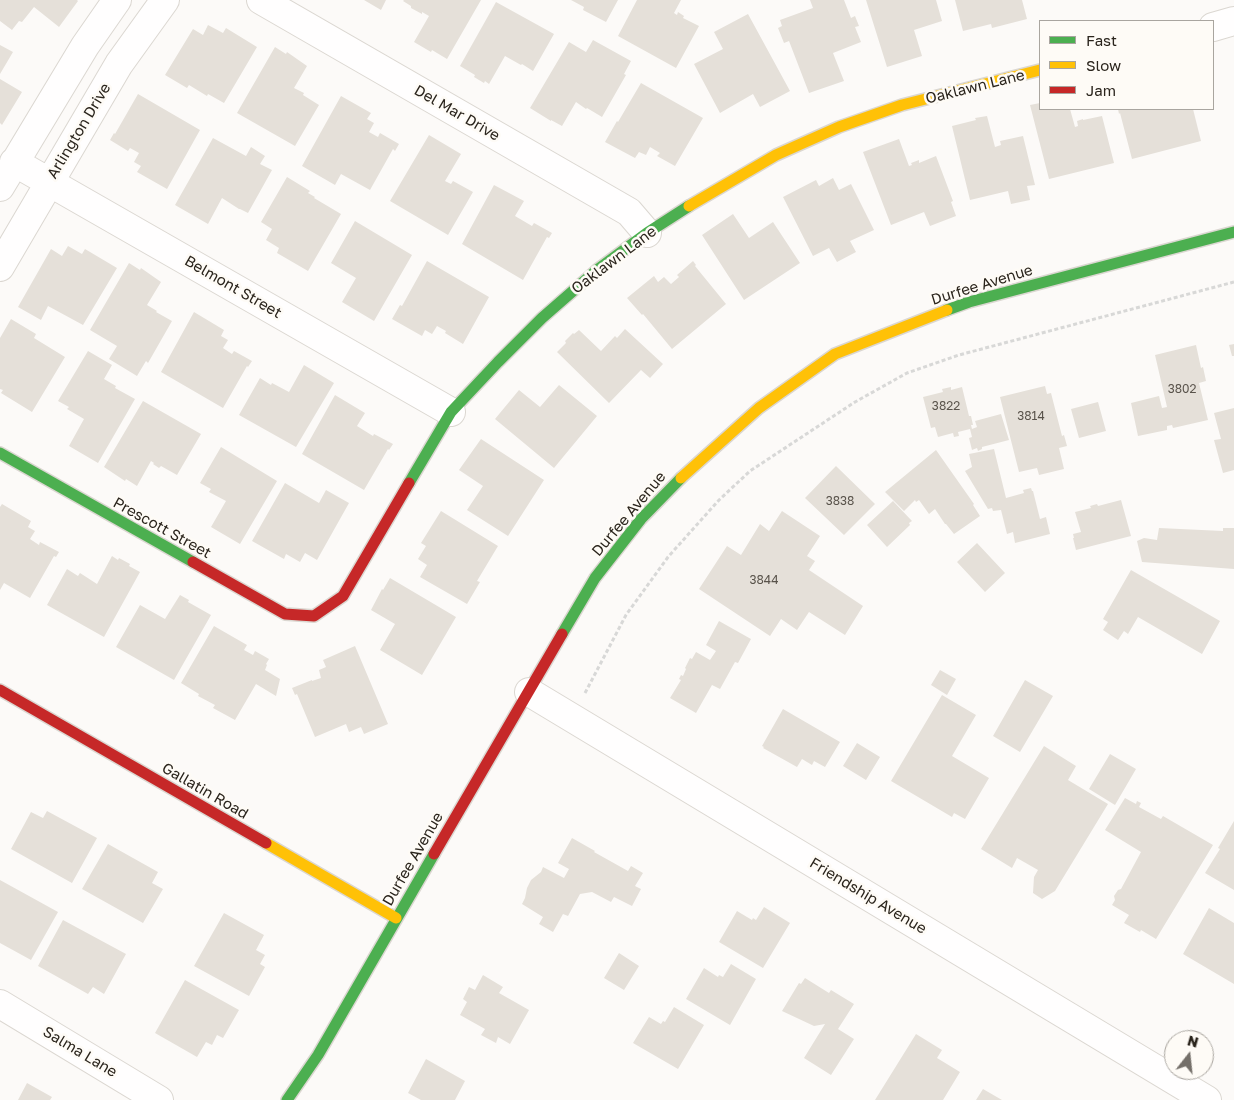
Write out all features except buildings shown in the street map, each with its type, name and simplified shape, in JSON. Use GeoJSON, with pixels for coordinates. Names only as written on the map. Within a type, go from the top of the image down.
{"type":"FeatureCollection","features":[{"type":"Feature","properties":{"kind":"street"},"geometry":{"type":"LineString","coordinates":[[0,187],[85,46],[117,0]]}},
{"type":"Feature","properties":{"kind":"street","name":"Arlington Drive"},"geometry":{"type":"LineString","coordinates":[[0,267],[119,64],[165,0]]}},
{"type":"Feature","properties":{"kind":"street","name":"Del Mar Drive"},"geometry":{"type":"LineString","coordinates":[[260,0],[629,212],[647,233]]}},
{"type":"Feature","properties":{"kind":"street"},"geometry":{"type":"LineString","coordinates":[[1229,0],[1234,17]]}},
{"type":"Feature","properties":{"kind":"street"},"geometry":{"type":"LineString","coordinates":[[1214,27],[1234,21]]}},
{"type":"Feature","properties":{"kind":"street","name":"Oaklawn Lane"},"geometry":{"type":"LineString","coordinates":[[314,616],[343,596],[452,412],[542,318],[597,270],[647,233],[692,204],[776,155],[839,127],[902,105],[1039,70]]}},
{"type":"Feature","properties":{"kind":"street","name":"Belmont Street"},"geometry":{"type":"LineString","coordinates":[[14,162],[452,412]]}},
{"type":"Feature","properties":{"kind":"street","name":"Durfee Avenue"},"geometry":{"type":"LineString","coordinates":[[287,1100],[318,1055],[595,578],[641,519],[685,473],[759,408],[835,354],[969,302],[1234,232]]}},
{"type":"Feature","properties":{"kind":"street","name":"Prescott Street"},"geometry":{"type":"LineString","coordinates":[[0,453],[285,614],[314,616]]}},
{"type":"Feature","properties":{"kind":"street","name":"Gallatin Road"},"geometry":{"type":"LineString","coordinates":[[0,690],[396,918]]}},
{"type":"Feature","properties":{"kind":"street","name":"Friendship Avenue"},"geometry":{"type":"LineString","coordinates":[[529,692],[1207,1100]]}},
{"type":"Feature","properties":{"kind":"street","name":"Salma Lane"},"geometry":{"type":"LineString","coordinates":[[0,1004],[159,1100]]}},
{"type":"Feature","properties":{"kind":"path"},"geometry":{"type":"LineString","coordinates":[[572,718],[626,615],[668,557],[719,500],[750,471],[855,402],[907,373],[960,355],[1234,282]]}},
{"type":"Feature","properties":{"kind":"traffic: fast"},"geometry":{"type":"LineString","coordinates":[[409,483],[451,412],[542,318],[597,270],[647,233],[689,206]]}},
{"type":"Feature","properties":{"kind":"traffic: fast"},"geometry":{"type":"LineString","coordinates":[[947,310],[969,302],[1234,232]]}},
{"type":"Feature","properties":{"kind":"traffic: fast"},"geometry":{"type":"LineString","coordinates":[[0,453],[193,562]]}},
{"type":"Feature","properties":{"kind":"traffic: fast"},"geometry":{"type":"LineString","coordinates":[[562,634],[595,578],[641,519],[681,478]]}},
{"type":"Feature","properties":{"kind":"traffic: fast"},"geometry":{"type":"LineString","coordinates":[[287,1100],[318,1055],[434,854]]}},
{"type":"Feature","properties":{"kind":"traffic: slow"},"geometry":{"type":"LineString","coordinates":[[689,206],[776,155],[839,127],[902,105],[1039,70]]}},
{"type":"Feature","properties":{"kind":"traffic: slow"},"geometry":{"type":"LineString","coordinates":[[681,478],[759,408],[835,354],[947,310]]}},
{"type":"Feature","properties":{"kind":"traffic: slow"},"geometry":{"type":"LineString","coordinates":[[266,843],[396,918]]}},
{"type":"Feature","properties":{"kind":"traffic: jam"},"geometry":{"type":"LineString","coordinates":[[193,562],[285,614],[314,616],[343,596],[409,483]]}},
{"type":"Feature","properties":{"kind":"traffic: jam"},"geometry":{"type":"LineString","coordinates":[[434,854],[562,634]]}},
{"type":"Feature","properties":{"kind":"traffic: jam"},"geometry":{"type":"LineString","coordinates":[[0,690],[266,843]]}}]}
